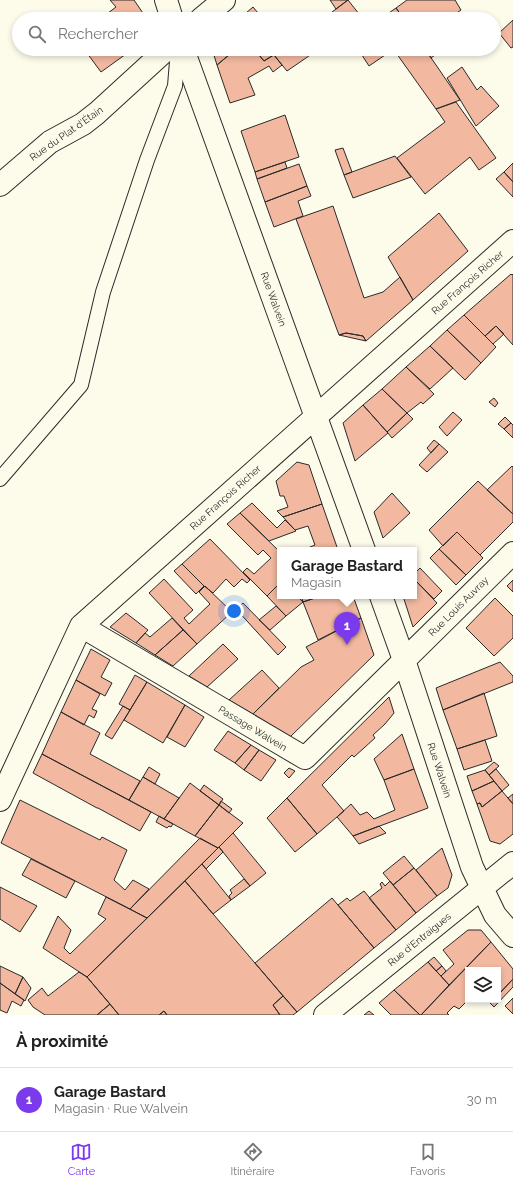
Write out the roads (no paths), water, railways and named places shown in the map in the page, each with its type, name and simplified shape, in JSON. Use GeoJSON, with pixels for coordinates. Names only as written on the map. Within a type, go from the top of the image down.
{"type":"FeatureCollection","features":[{"type":"Feature","properties":{"kind":"street"},"geometry":{"type":"LineString","coordinates":[[166,0],[170,12]]}},
{"type":"Feature","properties":{"kind":"street"},"geometry":{"type":"LineString","coordinates":[[209,12],[224,0]]}},
{"type":"Feature","properties":{"kind":"street","name":"Rue du Plat d'Étain"},"geometry":{"type":"LineString","coordinates":[[0,185],[50,142],[83,124],[97,113],[159,56]]}},
{"type":"Feature","properties":{"kind":"street","name":"Rue Walvein"},"geometry":{"type":"LineString","coordinates":[[186,56],[363,547]]}},
{"type":"Feature","properties":{"kind":"street","name":"Rue François Richer"},"geometry":{"type":"LineString","coordinates":[[0,800],[81,626],[513,241]]}},
{"type":"Feature","properties":{"kind":"street","name":"Rue Louis Auvray"},"geometry":{"type":"LineString","coordinates":[[404,660],[513,553]]}},
{"type":"Feature","properties":{"kind":"street","name":"Rue Walvein"},"geometry":{"type":"LineString","coordinates":[[382,599],[404,660],[472,867],[495,915],[513,936]]}},
{"type":"Feature","properties":{"kind":"street","name":"Passage Walvein"},"geometry":{"type":"LineString","coordinates":[[81,626],[305,758],[404,660]]}},
{"type":"Feature","properties":{"kind":"street","name":"Rue d'Entraigues"},"geometry":{"type":"LineString","coordinates":[[325,1015],[513,862]]}},
{"type":"Feature","properties":{"kind":"lane"},"geometry":{"type":"LineString","coordinates":[[0,479],[81,385],[103,292],[175,86],[177,56]]}},
{"type":"Feature","properties":{"kind":"place","name":"Garage Bastard"},"geometry":{"type":"Point","coordinates":[347,645]}}]}
